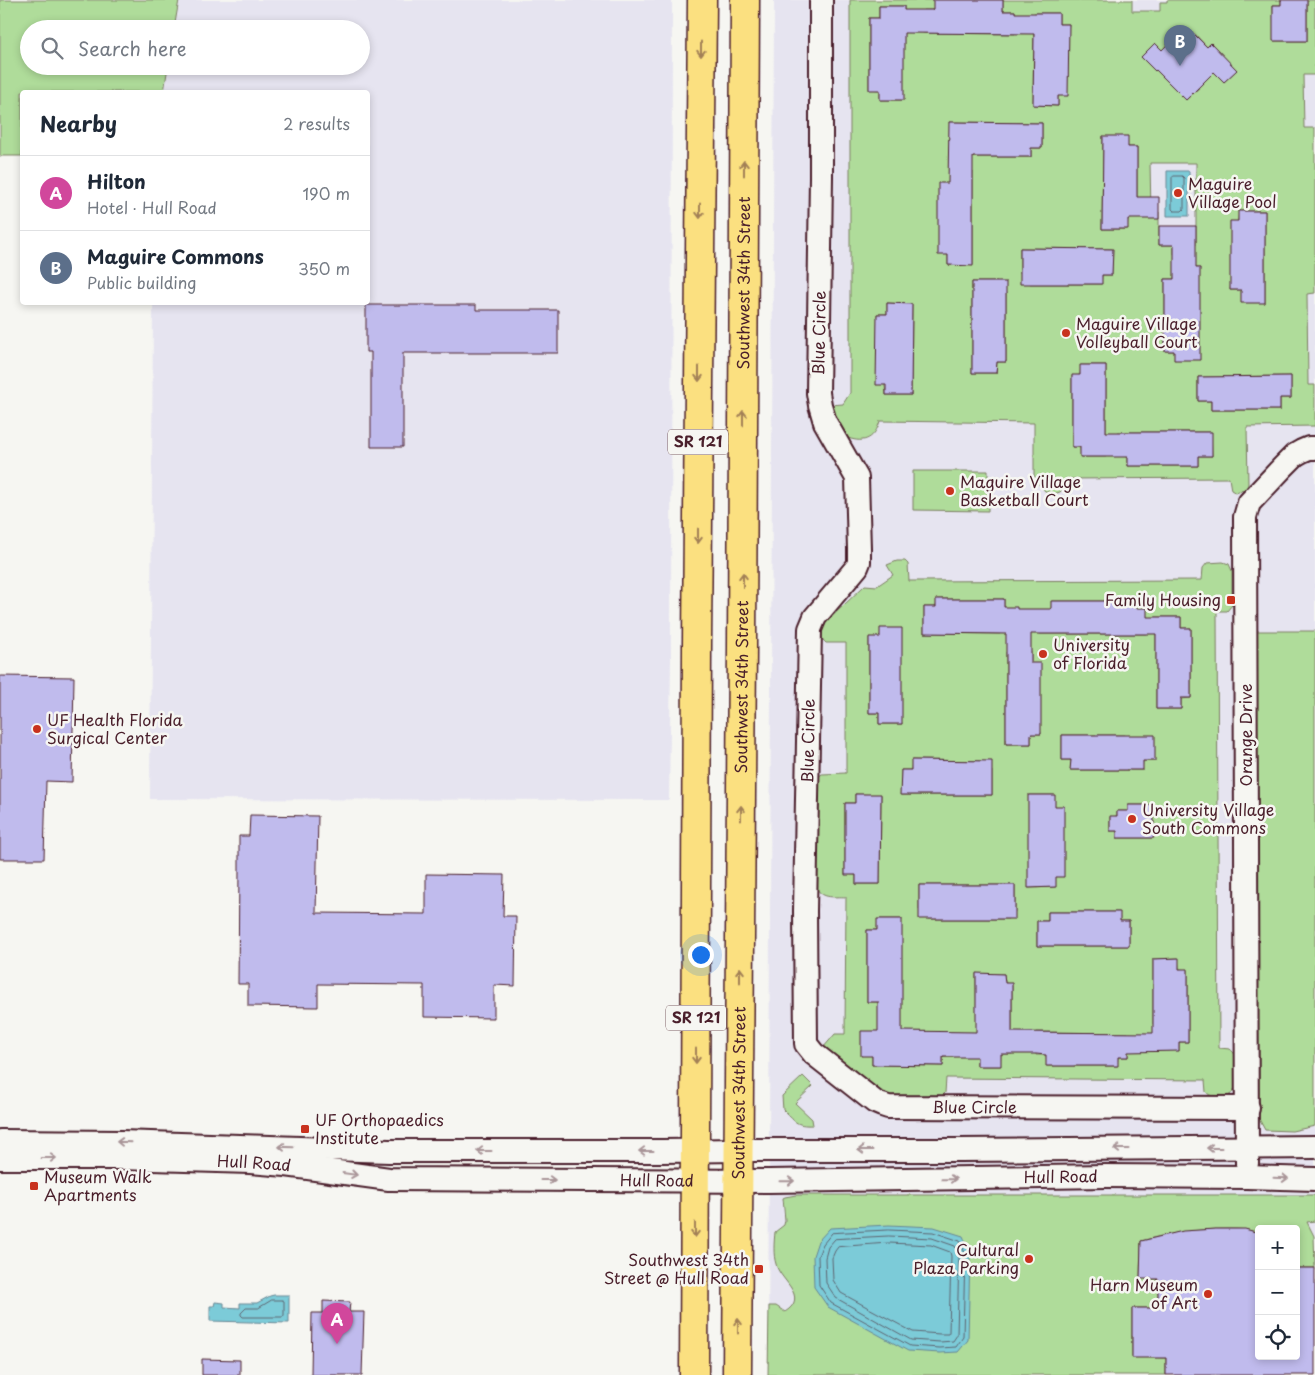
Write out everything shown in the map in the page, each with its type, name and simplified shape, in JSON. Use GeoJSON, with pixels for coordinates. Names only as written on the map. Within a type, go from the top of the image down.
{"type":"FeatureCollection","features":[{"type":"Feature","properties":{"kind":"main road","name":"SR 121"},"geometry":{"type":"LineString","coordinates":[[694,1375],[702,0]]}},
{"type":"Feature","properties":{"kind":"main road","name":"Southwest 34th Street"},"geometry":{"type":"LineString","coordinates":[[737,1375],[745,0]]}},
{"type":"Feature","properties":{"kind":"street","name":"Blue Circle"},"geometry":{"type":"LineString","coordinates":[[820,0],[818,393],[825,422],[857,478],[860,549],[857,567],[815,617],[810,629],[805,920],[806,1044],[814,1054],[875,1102],[888,1107],[1248,1108]]}},
{"type":"Feature","properties":{"kind":"street","name":"Orange Drive"},"geometry":{"type":"LineString","coordinates":[[1247,1176],[1245,517],[1249,503],[1295,455],[1309,448],[1315,448]]}},
{"type":"Feature","properties":{"kind":"street","name":"Hull Road"},"geometry":{"type":"LineString","coordinates":[[0,1141],[112,1142],[388,1151],[1315,1147]]}},
{"type":"Feature","properties":{"kind":"street","name":"Hull Road"},"geometry":{"type":"LineString","coordinates":[[0,1158],[120,1158],[250,1162],[286,1164],[389,1179],[738,1181],[1247,1176],[1315,1179]]}},
{"type":"Feature","properties":{"kind":"shaded area"},"geometry":{"type":"Polygon","coordinates":[[[179,0],[672,0],[669,800],[150,799],[153,305],[370,305],[370,90],[164,90],[167,75],[370,75],[370,20],[176,20],[179,0]]]}},
{"type":"Feature","properties":{"kind":"shaded area","name":"University of Florida"},"geometry":{"type":"Polygon","coordinates":[[[774,0],[1315,0],[1315,1375],[768,1375],[774,0]]]}},
{"type":"Feature","properties":{"kind":"green space"},"geometry":{"type":"Polygon","coordinates":[[[0,0],[179,0],[176,20],[20,20],[20,75],[167,75],[164,90],[20,90],[20,156],[0,156],[0,0]]]}},
{"type":"Feature","properties":{"kind":"green space"},"geometry":{"type":"Polygon","coordinates":[[[850,0],[1003,0],[1132,0],[1132,11],[1160,11],[1160,2],[1167,2],[1167,0],[1281,0],[1281,5],[1273,5],[1274,41],[1307,41],[1307,0],[1315,0],[1315,75],[1303,75],[1304,128],[1315,128],[1315,293],[1307,294],[1308,385],[1315,385],[1315,426],[1247,427],[1248,484],[1246,489],[1236,493],[1231,490],[1229,478],[1065,479],[1065,487],[1060,492],[1054,494],[1045,491],[1038,484],[1034,475],[1034,423],[880,421],[875,432],[868,438],[854,440],[848,438],[829,411],[830,405],[843,404],[850,393],[850,0]],[[1003,0],[923,10],[923,33],[1015,34],[1015,11],[1003,11],[1003,0]],[[879,6],[879,18],[869,18],[869,89],[880,90],[880,100],[903,100],[904,6],[879,6]],[[1034,13],[1033,105],[1058,106],[1069,24],[1059,24],[1059,13],[1034,13]],[[1183,28],[1176,35],[1181,40],[1167,54],[1166,60],[1171,85],[1186,100],[1199,88],[1185,74],[1201,59],[1224,82],[1237,70],[1211,44],[1207,47],[1194,33],[1190,36],[1183,28]],[[949,122],[960,157],[1031,157],[1031,148],[1042,148],[1042,123],[949,122]],[[1103,136],[1102,229],[1127,229],[1128,219],[1137,218],[1137,147],[1128,147],[1103,136]],[[1150,163],[1151,212],[1159,212],[1159,245],[1174,245],[1174,254],[1187,254],[1187,245],[1196,245],[1196,163],[1150,163]],[[973,172],[948,255],[948,265],[973,265],[973,172]],[[1239,211],[1230,290],[1241,290],[1265,303],[1265,211],[1239,211]],[[1020,248],[1020,274],[1030,274],[1030,284],[1101,284],[1102,275],[1112,275],[1112,249],[1020,248]],[[1175,268],[1174,279],[1165,279],[1165,351],[1174,351],[1200,268],[1175,268]],[[972,282],[972,373],[996,373],[997,362],[1006,362],[1006,293],[997,282],[972,282]],[[887,303],[887,314],[877,314],[886,395],[911,395],[912,304],[887,303]],[[1081,365],[1080,375],[1072,376],[1072,447],[1080,447],[1081,457],[1106,457],[1106,365],[1081,365]],[[1291,376],[1198,377],[1198,401],[1211,401],[1211,410],[1280,410],[1280,398],[1291,398],[1291,376]],[[1118,432],[1118,456],[1128,457],[1128,466],[1198,466],[1198,456],[1212,456],[1211,432],[1118,432]]]}},
{"type":"Feature","properties":{"kind":"green space","name":"Maguire Village Basketball Court"},"geometry":{"type":"Polygon","coordinates":[[[913,471],[988,471],[988,511],[913,510],[913,471]]]}},
{"type":"Feature","properties":{"kind":"green space"},"geometry":{"type":"Polygon","coordinates":[[[897,561],[905,561],[908,564],[909,581],[1202,580],[1203,568],[1207,563],[1223,562],[1229,564],[1232,571],[1232,605],[1227,611],[1217,611],[1219,1048],[1230,1049],[1235,1055],[1236,1081],[1233,1092],[1230,1095],[1218,1098],[1209,1095],[1206,1092],[1205,1080],[946,1078],[945,1093],[941,1097],[890,1098],[823,1048],[835,1034],[845,1034],[846,897],[826,896],[816,888],[818,777],[822,774],[846,773],[846,643],[826,643],[821,635],[821,630],[823,625],[865,585],[877,586],[893,575],[887,565],[897,561]],[[937,599],[936,607],[924,607],[924,633],[1000,634],[1004,599],[937,599]],[[1052,601],[1051,609],[1040,634],[1147,634],[1136,608],[1136,601],[1052,601]],[[1156,617],[1156,709],[1181,709],[1181,699],[1191,698],[1191,628],[1181,628],[1181,617],[1156,617]],[[880,637],[869,638],[869,713],[879,713],[879,724],[902,724],[880,637]],[[1006,652],[1006,744],[1031,744],[1031,734],[1041,734],[1031,652],[1006,652]],[[1062,735],[1062,760],[1071,760],[1071,770],[1142,770],[1143,761],[1155,761],[1124,735],[1062,735]],[[912,760],[911,770],[901,770],[901,795],[992,795],[992,771],[982,770],[982,761],[912,760]],[[855,794],[855,803],[845,803],[845,874],[856,875],[856,884],[880,884],[881,795],[855,794]],[[1029,795],[1029,888],[1055,887],[1054,795],[1029,795]],[[1129,805],[1128,811],[1117,811],[1117,816],[1110,817],[1110,831],[1117,831],[1117,838],[1153,838],[1154,805],[1129,805]],[[919,885],[919,910],[928,910],[929,919],[1008,919],[1015,912],[1015,885],[919,885]],[[1048,912],[1048,921],[1037,921],[1037,946],[1129,946],[1129,921],[1120,921],[1119,912],[1048,912]],[[878,919],[877,930],[867,930],[867,1002],[878,1002],[902,919],[878,919]],[[1178,958],[1153,959],[1153,1024],[1179,1051],[1179,1042],[1188,1042],[1188,970],[1179,969],[1178,958]],[[976,974],[977,1066],[1000,1066],[1001,1054],[1012,1054],[1012,984],[1005,983],[1004,974],[976,974]],[[1036,1032],[1036,1055],[1046,1055],[1047,1066],[1117,1066],[1118,1057],[1128,1057],[1128,1033],[1036,1032]],[[872,1056],[872,1065],[943,1066],[943,1057],[954,1057],[872,1056]]]}},
{"type":"Feature","properties":{"kind":"green space"},"geometry":{"type":"Polygon","coordinates":[[[1257,631],[1315,631],[1315,1126],[1292,1131],[1265,1130],[1259,1119],[1257,631]]]}},
{"type":"Feature","properties":{"kind":"green space"},"geometry":{"type":"Polygon","coordinates":[[[803,1076],[813,1086],[795,1103],[812,1119],[813,1125],[799,1124],[783,1110],[782,1096],[803,1076]]]}},
{"type":"Feature","properties":{"kind":"green space"},"geometry":{"type":"Polygon","coordinates":[[[796,1195],[1315,1195],[1315,1221],[1307,1222],[1314,1236],[1315,1268],[1300,1268],[1300,1225],[1255,1225],[1255,1232],[1239,1229],[1194,1231],[1141,1241],[1140,1278],[1158,1279],[1158,1308],[1132,1308],[1132,1357],[1166,1358],[1166,1375],[768,1375],[769,1306],[776,1306],[785,1312],[792,1306],[795,1300],[791,1288],[778,1270],[774,1253],[775,1232],[784,1225],[785,1220],[783,1198],[796,1195]]]}},
{"type":"Feature","properties":{"kind":"water","name":"Maguire Village Pool"},"geometry":{"type":"Polygon","coordinates":[[[1167,171],[1189,171],[1189,216],[1167,216],[1167,171]]]}},
{"type":"Feature","properties":{"kind":"water"},"geometry":{"type":"Polygon","coordinates":[[[889,1225],[934,1227],[963,1236],[970,1252],[968,1340],[958,1352],[908,1351],[828,1307],[814,1287],[813,1256],[818,1241],[830,1228],[889,1225]]]}},
{"type":"Feature","properties":{"kind":"water"},"geometry":{"type":"Polygon","coordinates":[[[274,1295],[289,1295],[289,1323],[210,1321],[210,1306],[214,1306],[215,1302],[224,1303],[224,1307],[240,1308],[240,1303],[257,1303],[274,1295]]]}},
{"type":"Feature","properties":{"kind":"building"},"geometry":{"type":"Polygon","coordinates":[[[933,0],[1003,0],[1003,11],[1015,11],[1015,13],[1059,13],[1059,24],[1069,24],[1068,96],[1058,96],[1058,106],[1033,105],[1034,34],[904,33],[904,100],[880,100],[880,90],[869,90],[869,18],[879,18],[879,6],[904,6],[904,10],[933,10],[933,0]]]}},
{"type":"Feature","properties":{"kind":"building"},"geometry":{"type":"Polygon","coordinates":[[[1281,0],[1307,0],[1307,41],[1273,41],[1273,5],[1281,5],[1281,0]]]}},
{"type":"Feature","properties":{"kind":"building"},"geometry":{"type":"Polygon","coordinates":[[[1183,28],[1190,36],[1193,33],[1207,47],[1211,43],[1237,70],[1224,82],[1214,72],[1186,100],[1141,57],[1155,43],[1162,50],[1183,28]]]}},
{"type":"Feature","properties":{"kind":"building"},"geometry":{"type":"Polygon","coordinates":[[[949,122],[1042,123],[1042,148],[1031,148],[1031,157],[973,157],[973,266],[948,265],[948,255],[938,255],[938,183],[948,183],[949,122]]]}},
{"type":"Feature","properties":{"kind":"building"},"geometry":{"type":"Polygon","coordinates":[[[1103,136],[1128,136],[1128,147],[1137,147],[1137,197],[1159,197],[1159,219],[1128,219],[1128,229],[1102,229],[1103,136]]]}},
{"type":"Feature","properties":{"kind":"building"},"geometry":{"type":"Polygon","coordinates":[[[1238,211],[1265,211],[1265,303],[1241,303],[1241,290],[1230,290],[1230,221],[1238,221],[1238,211]]]}},
{"type":"Feature","properties":{"kind":"building"},"geometry":{"type":"Polygon","coordinates":[[[1159,226],[1196,226],[1196,268],[1200,268],[1200,360],[1174,360],[1174,351],[1165,351],[1165,279],[1174,279],[1174,245],[1159,245],[1159,226]]]}},
{"type":"Feature","properties":{"kind":"building"},"geometry":{"type":"Polygon","coordinates":[[[1020,248],[1113,249],[1112,275],[1102,275],[1102,284],[1020,284],[1020,248]]]}},
{"type":"Feature","properties":{"kind":"building"},"geometry":{"type":"Polygon","coordinates":[[[972,282],[1006,282],[1006,362],[997,362],[996,373],[972,373],[972,282]]]}},
{"type":"Feature","properties":{"kind":"building"},"geometry":{"type":"Polygon","coordinates":[[[887,303],[912,304],[911,395],[886,395],[886,385],[876,385],[877,314],[887,314],[887,303]]]}},
{"type":"Feature","properties":{"kind":"building"},"geometry":{"type":"Polygon","coordinates":[[[366,305],[476,305],[476,310],[558,310],[558,353],[403,353],[403,447],[371,447],[371,352],[366,352],[366,305]]]}},
{"type":"Feature","properties":{"kind":"building"},"geometry":{"type":"Polygon","coordinates":[[[1080,365],[1106,365],[1106,432],[1212,432],[1212,456],[1198,456],[1198,466],[1128,466],[1128,457],[1080,457],[1080,447],[1072,447],[1072,375],[1080,375],[1080,365]]]}},
{"type":"Feature","properties":{"kind":"building"},"geometry":{"type":"Polygon","coordinates":[[[1291,376],[1291,398],[1280,398],[1280,410],[1211,410],[1211,401],[1198,401],[1198,377],[1291,376]]]}},
{"type":"Feature","properties":{"kind":"building"},"geometry":{"type":"Polygon","coordinates":[[[936,599],[1004,599],[1004,607],[1017,607],[1017,609],[1051,609],[1051,601],[1136,601],[1136,608],[1147,608],[1147,617],[1181,617],[1181,628],[1191,628],[1191,698],[1181,698],[1181,709],[1156,709],[1156,634],[1031,634],[1031,663],[1041,663],[1041,734],[1031,734],[1031,744],[1006,744],[1006,634],[924,633],[924,607],[936,607],[936,599]]]}},
{"type":"Feature","properties":{"kind":"building"},"geometry":{"type":"Polygon","coordinates":[[[880,628],[902,628],[902,724],[879,724],[879,713],[869,713],[869,637],[880,637],[880,628]]]}},
{"type":"Feature","properties":{"kind":"building","name":"UF Health Florida Surgical Center"},"geometry":{"type":"Polygon","coordinates":[[[0,676],[74,677],[72,782],[46,781],[44,859],[0,859],[0,676]]]}},
{"type":"Feature","properties":{"kind":"building"},"geometry":{"type":"Polygon","coordinates":[[[1062,735],[1155,735],[1155,761],[1143,761],[1143,770],[1070,770],[1071,760],[1062,760],[1062,735]]]}},
{"type":"Feature","properties":{"kind":"building"},"geometry":{"type":"Polygon","coordinates":[[[911,760],[992,761],[992,795],[900,795],[901,770],[911,770],[911,760]]]}},
{"type":"Feature","properties":{"kind":"building"},"geometry":{"type":"Polygon","coordinates":[[[855,794],[881,794],[880,884],[856,884],[856,875],[845,875],[845,803],[855,803],[855,794]]]}},
{"type":"Feature","properties":{"kind":"building"},"geometry":{"type":"Polygon","coordinates":[[[1028,795],[1055,795],[1055,806],[1064,806],[1064,877],[1056,877],[1056,887],[1028,888],[1028,795]]]}},
{"type":"Feature","properties":{"kind":"building","name":"University Village South Commons"},"geometry":{"type":"Polygon","coordinates":[[[1128,805],[1154,805],[1154,838],[1117,838],[1117,831],[1110,831],[1110,816],[1117,816],[1117,811],[1128,811],[1128,805]]]}},
{"type":"Feature","properties":{"kind":"building"},"geometry":{"type":"Polygon","coordinates":[[[250,815],[318,816],[316,913],[426,914],[426,874],[504,875],[503,916],[516,916],[515,986],[494,985],[494,1018],[424,1017],[424,985],[318,984],[318,1007],[248,1006],[248,984],[238,984],[239,836],[249,836],[250,815]]]}},
{"type":"Feature","properties":{"kind":"building"},"geometry":{"type":"Polygon","coordinates":[[[919,885],[1015,885],[1015,919],[919,919],[919,885]]]}},
{"type":"Feature","properties":{"kind":"building"},"geometry":{"type":"Polygon","coordinates":[[[1048,912],[1120,912],[1120,921],[1129,921],[1129,946],[1037,946],[1037,921],[1048,921],[1048,912]]]}},
{"type":"Feature","properties":{"kind":"building"},"geometry":{"type":"Polygon","coordinates":[[[877,919],[902,919],[902,1031],[976,1032],[976,973],[1004,974],[1005,983],[1012,983],[1012,1032],[1153,1033],[1153,959],[1179,958],[1179,969],[1188,969],[1188,1042],[1179,1042],[1179,1051],[1128,1052],[1128,1057],[1118,1057],[1118,1066],[1046,1066],[1046,1055],[1036,1054],[1001,1054],[1001,1066],[977,1066],[977,1057],[943,1057],[943,1066],[872,1065],[872,1056],[861,1056],[861,1031],[878,1031],[878,1002],[867,1002],[867,930],[877,930],[877,919]]]}},
{"type":"Feature","properties":{"kind":"building","name":"Harn Museum of Art"},"geometry":{"type":"Polygon","coordinates":[[[1245,1229],[1255,1232],[1255,1360],[1300,1360],[1300,1268],[1315,1268],[1315,1375],[1166,1375],[1166,1358],[1132,1358],[1132,1308],[1158,1308],[1158,1279],[1140,1279],[1141,1241],[1183,1231],[1245,1229]]]}},
{"type":"Feature","properties":{"kind":"building"},"geometry":{"type":"Polygon","coordinates":[[[323,1301],[350,1302],[349,1312],[364,1312],[362,1375],[311,1375],[312,1313],[323,1313],[323,1301]]]}},
{"type":"Feature","properties":{"kind":"building"},"geometry":{"type":"Polygon","coordinates":[[[202,1359],[240,1360],[240,1375],[202,1375],[202,1359]]]}},
{"type":"Feature","properties":{"kind":"place","name":"Maguire Commons"},"geometry":{"type":"Point","coordinates":[1180,66]}},
{"type":"Feature","properties":{"kind":"place","name":"Maguire Village Pool"},"geometry":{"type":"Point","coordinates":[1178,193]}},
{"type":"Feature","properties":{"kind":"place","name":"Maguire Village Volleyball Court"},"geometry":{"type":"Point","coordinates":[1066,333]}},
{"type":"Feature","properties":{"kind":"place","name":"Maguire Village Basketball Court"},"geometry":{"type":"Point","coordinates":[950,491]}},
{"type":"Feature","properties":{"kind":"place","name":"Family Housing"},"geometry":{"type":"Point","coordinates":[1231,600]}},
{"type":"Feature","properties":{"kind":"place","name":"University of Florida"},"geometry":{"type":"Point","coordinates":[1043,654]}},
{"type":"Feature","properties":{"kind":"place","name":"UF Health Florida Surgical Center"},"geometry":{"type":"Point","coordinates":[37,729]}},
{"type":"Feature","properties":{"kind":"place","name":"University Village South Commons"},"geometry":{"type":"Point","coordinates":[1132,819]}},
{"type":"Feature","properties":{"kind":"place","name":"UF Orthopaedics Institute"},"geometry":{"type":"Point","coordinates":[305,1129]}},
{"type":"Feature","properties":{"kind":"place","name":"Museum Walk Apartments"},"geometry":{"type":"Point","coordinates":[34,1186]}},
{"type":"Feature","properties":{"kind":"place","name":"Cultural Plaza Parking"},"geometry":{"type":"Point","coordinates":[1029,1259]}},
{"type":"Feature","properties":{"kind":"place","name":"Southwest 34th Street @ Hull Road"},"geometry":{"type":"Point","coordinates":[759,1269]}},
{"type":"Feature","properties":{"kind":"place","name":"Harn Museum of Art"},"geometry":{"type":"Point","coordinates":[1208,1294]}},
{"type":"Feature","properties":{"kind":"place","name":"Hilton"},"geometry":{"type":"Point","coordinates":[337,1344]}}]}
